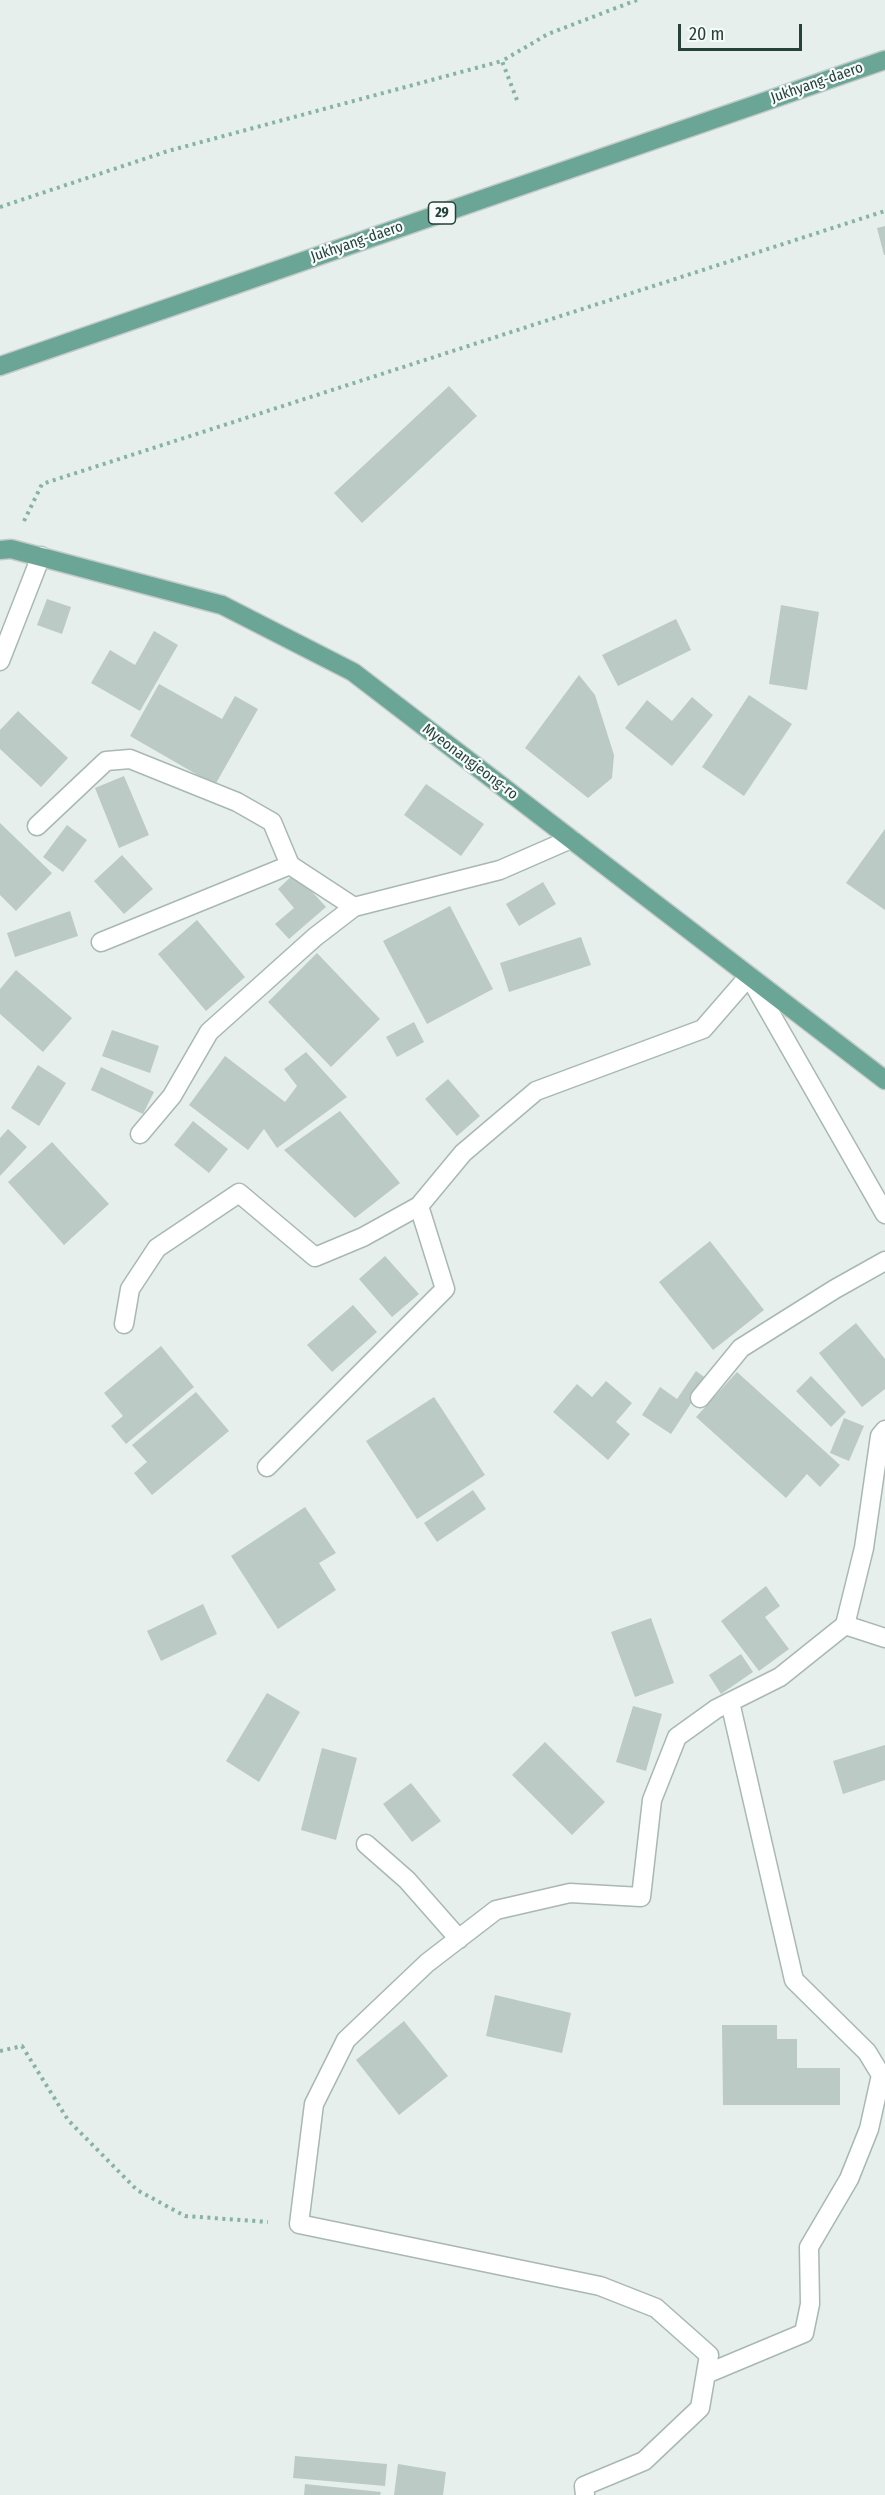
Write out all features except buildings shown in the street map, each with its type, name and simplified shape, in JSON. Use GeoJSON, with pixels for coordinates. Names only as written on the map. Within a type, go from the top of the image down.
{"type":"FeatureCollection","features":[{"type":"Feature","properties":{"kind":"main road","name":"Jukhyang-daero"},"geometry":{"type":"LineString","coordinates":[[0,366],[885,60]]}},
{"type":"Feature","properties":{"kind":"main road","name":"Myeonangjeong-ro"},"geometry":{"type":"LineString","coordinates":[[6,550],[41,556],[222,605],[353,672],[885,1080]]}},
{"type":"Feature","properties":{"kind":"street"},"geometry":{"type":"LineString","coordinates":[[0,662],[41,556]]}},
{"type":"Feature","properties":{"kind":"street"},"geometry":{"type":"LineString","coordinates":[[37,826],[106,761],[130,759],[237,802],[272,822],[290,865],[354,907]]}},
{"type":"Feature","properties":{"kind":"street"},"geometry":{"type":"LineString","coordinates":[[140,1134],[172,1096],[209,1032],[315,937],[354,907],[500,870],[571,839]]}},
{"type":"Feature","properties":{"kind":"street"},"geometry":{"type":"LineString","coordinates":[[101,942],[290,865]]}},
{"type":"Feature","properties":{"kind":"street"},"geometry":{"type":"LineString","coordinates":[[124,1324],[130,1289],[157,1248],[239,1193],[315,1257],[363,1237],[419,1206],[463,1153],[536,1091],[703,1029],[749,976],[885,1214]]}},
{"type":"Feature","properties":{"kind":"street"},"geometry":{"type":"LineString","coordinates":[[267,1467],[445,1289],[419,1206]]}},
{"type":"Feature","properties":{"kind":"street"},"geometry":{"type":"LineString","coordinates":[[700,1398],[741,1348],[835,1289],[885,1261]]}},
{"type":"Feature","properties":{"kind":"street"},"geometry":{"type":"LineString","coordinates":[[585,2495],[584,2486],[644,2461],[700,2408],[709,2355],[656,2308],[600,2286],[299,2224],[314,2104],[346,2040],[427,1963],[496,1910],[570,1893],[642,1897],[652,1800],[677,1737],[730,1702],[780,1677],[845,1625],[864,1548],[880,1436],[885,1430]]}},
{"type":"Feature","properties":{"kind":"street"},"geometry":{"type":"LineString","coordinates":[[845,1625],[885,1638]]}},
{"type":"Feature","properties":{"kind":"street"},"geometry":{"type":"LineString","coordinates":[[706,2374],[804,2333],[810,2304],[809,2247],[826,2222],[853,2169],[869,2129],[881,2075],[867,2052],[794,1980],[730,1702]]}},
{"type":"Feature","properties":{"kind":"street"},"geometry":{"type":"LineString","coordinates":[[366,1844],[407,1880],[459,1939]]}},
{"type":"Feature","properties":{"kind":"path"},"geometry":{"type":"LineString","coordinates":[[0,207],[168,151],[502,61],[548,34],[637,0]]}},
{"type":"Feature","properties":{"kind":"path"},"geometry":{"type":"LineString","coordinates":[[502,61],[517,100]]}},
{"type":"Feature","properties":{"kind":"path"},"geometry":{"type":"LineString","coordinates":[[6,550],[42,484],[885,212]]}},
{"type":"Feature","properties":{"kind":"path"},"geometry":{"type":"LineString","coordinates":[[0,2051],[22,2046],[68,2120],[136,2190],[185,2216],[299,2224]]}}]}
